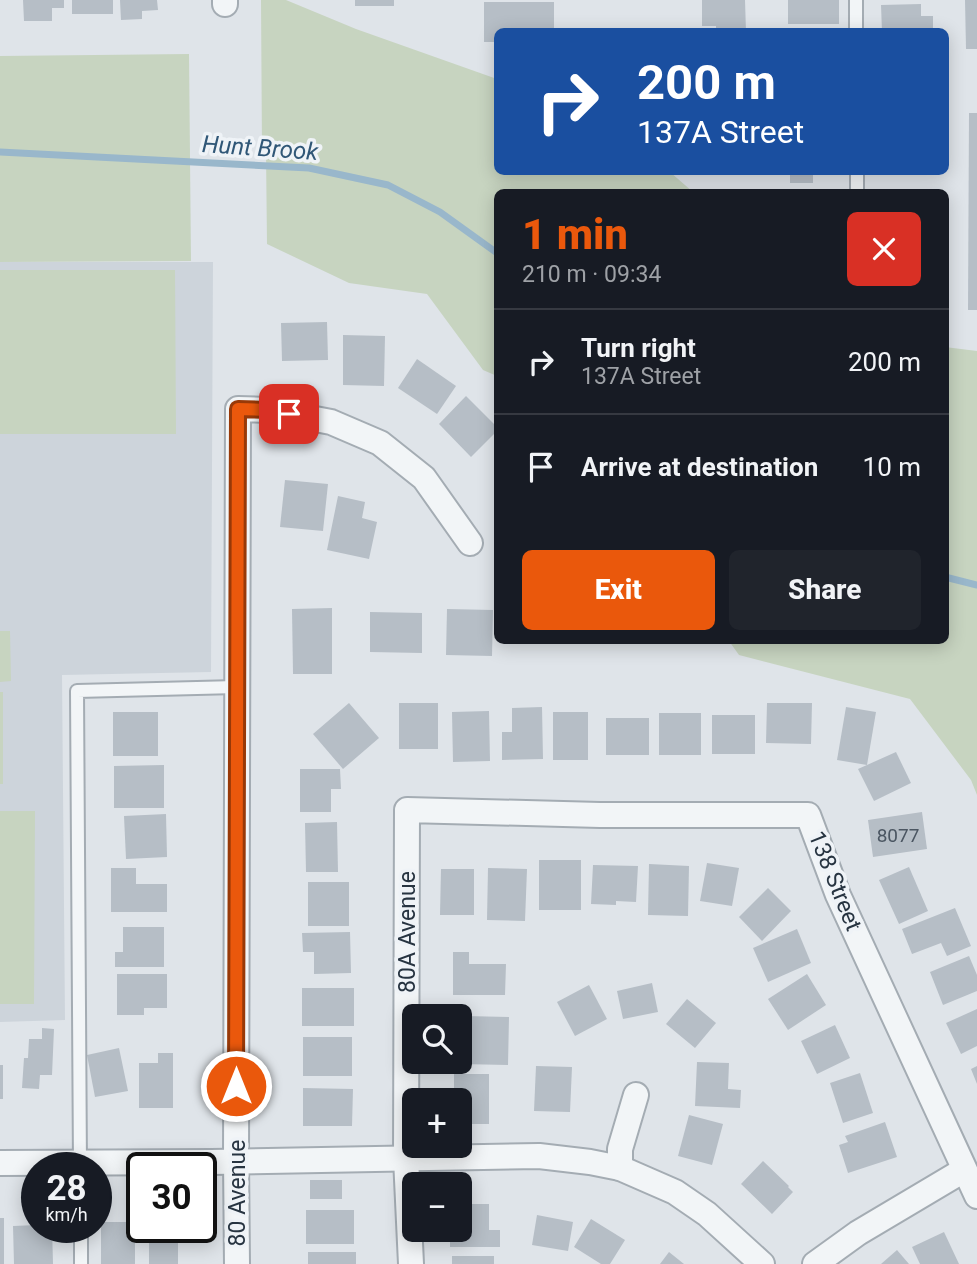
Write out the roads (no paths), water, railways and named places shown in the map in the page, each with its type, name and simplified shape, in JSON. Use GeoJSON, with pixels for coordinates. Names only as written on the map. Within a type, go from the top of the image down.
{"type":"FeatureCollection","features":[{"type":"Feature","properties":{"kind":"street","name":"80 Avenue"},"geometry":{"type":"LineString","coordinates":[[237,1264],[238,409],[268,410],[331,422],[380,443],[424,478],[470,543]]}},
{"type":"Feature","properties":{"kind":"street","name":"80A Avenue"},"geometry":{"type":"LineString","coordinates":[[406,1088],[407,810]]}},
{"type":"Feature","properties":{"kind":"street","name":"138 Street"},"geometry":{"type":"LineString","coordinates":[[407,810],[600,815],[808,815],[838,895],[977,1196]]}},
{"type":"Feature","properties":{"kind":"street"},"geometry":{"type":"LineString","coordinates":[[620,1168],[620,1149],[636,1094]]}},
{"type":"Feature","properties":{"kind":"street"},"geometry":{"type":"LineString","coordinates":[[472,1157],[539,1156],[620,1168],[675,1192],[707,1214],[762,1264]]}},
{"type":"Feature","properties":{"kind":"street"},"geometry":{"type":"LineString","coordinates":[[112,1164],[406,1158]]}},
{"type":"Feature","properties":{"kind":"street","name":"80A Avenue"},"geometry":{"type":"LineString","coordinates":[[406,1158],[411,1264]]}},
{"type":"Feature","properties":{"kind":"street"},"geometry":{"type":"LineString","coordinates":[[0,1163],[21,1164]]}},
{"type":"Feature","properties":{"kind":"street"},"geometry":{"type":"LineString","coordinates":[[816,1264],[858,1233],[964,1170]]}},
{"type":"Feature","properties":{"kind":"lane"},"geometry":{"type":"LineString","coordinates":[[856,0],[856,28]]}},
{"type":"Feature","properties":{"kind":"lane"},"geometry":{"type":"LineString","coordinates":[[80,1152],[77,691],[237,687]]}},
{"type":"Feature","properties":{"kind":"lane"},"geometry":{"type":"LineString","coordinates":[[81,1243],[81,1264]]}},
{"type":"Feature","properties":{"kind":"waterway","name":"Hunt Brook"},"geometry":{"type":"LineString","coordinates":[[0,152],[309,168],[388,185],[440,212],[494,251]]}},
{"type":"Feature","properties":{"kind":"waterway","name":"Hunt Brook"},"geometry":{"type":"LineString","coordinates":[[949,578],[977,585]]}}]}
